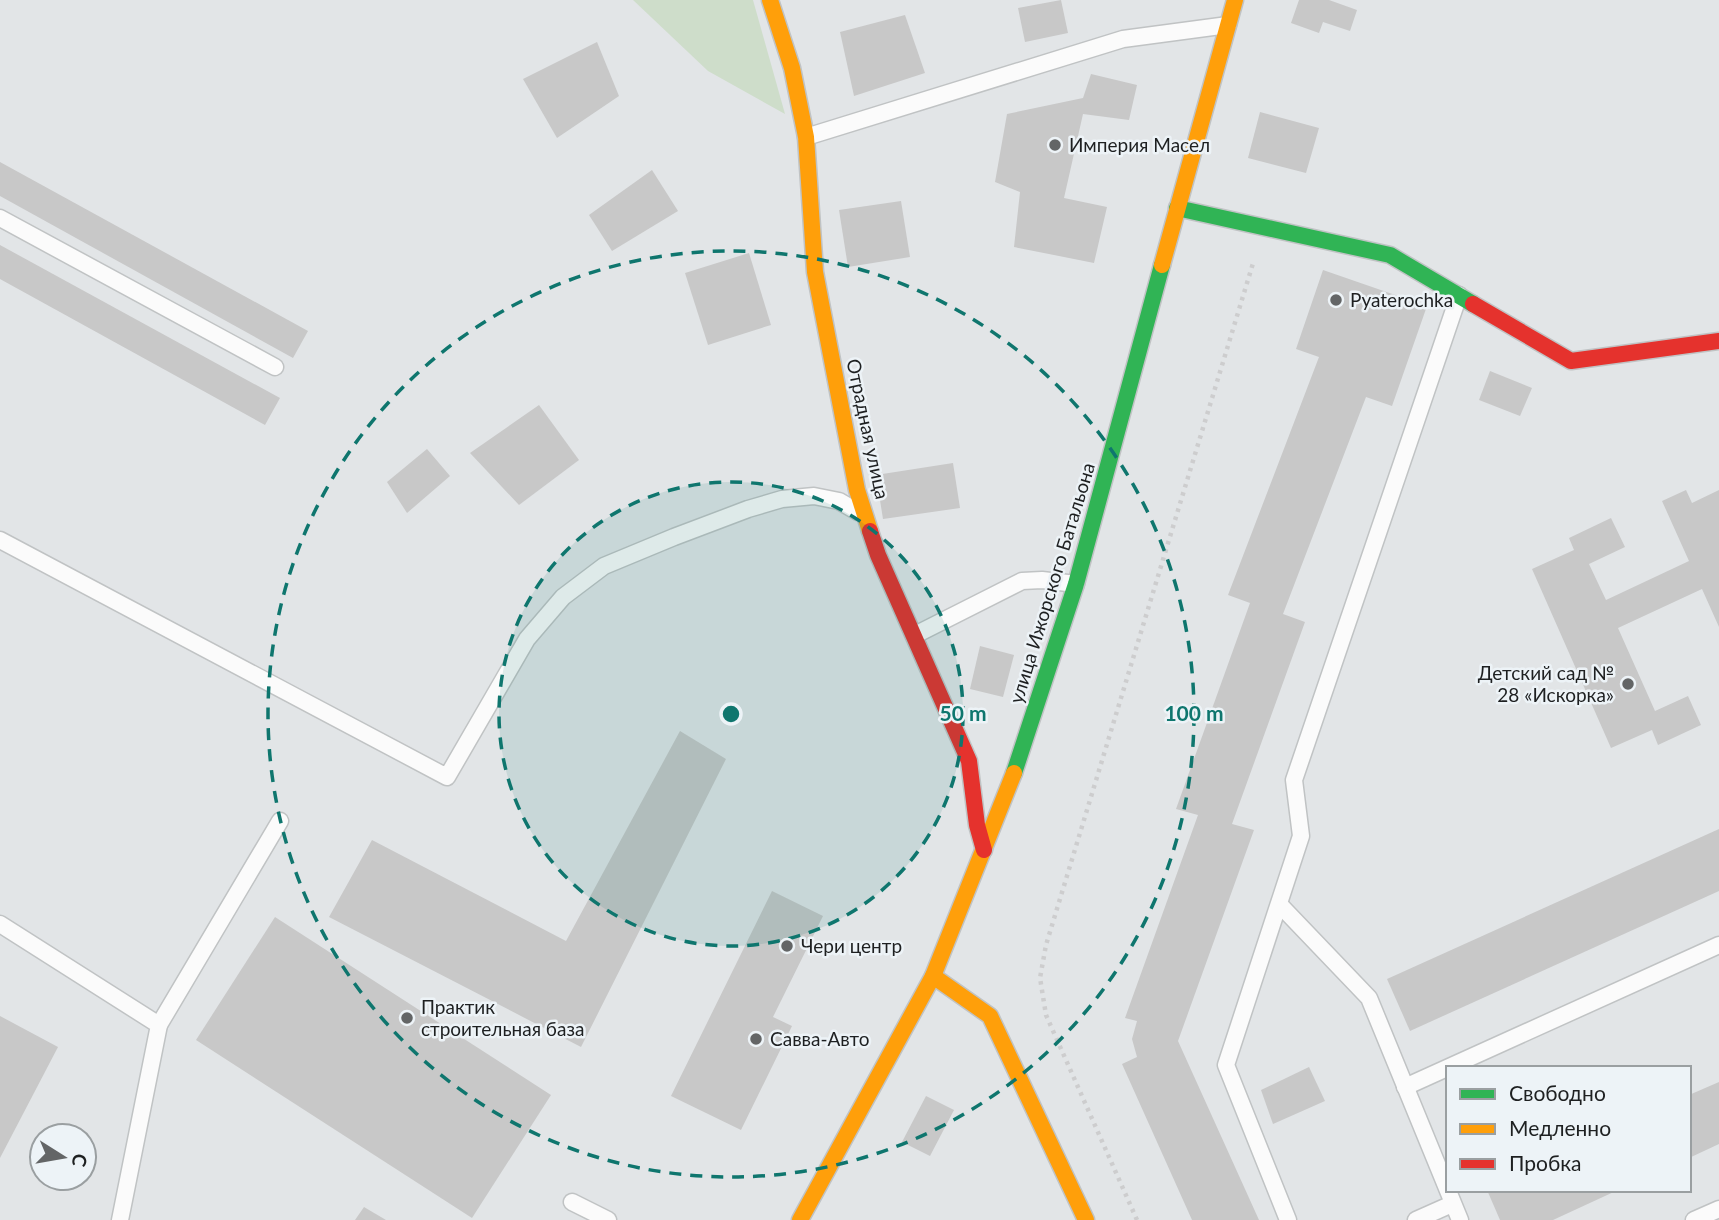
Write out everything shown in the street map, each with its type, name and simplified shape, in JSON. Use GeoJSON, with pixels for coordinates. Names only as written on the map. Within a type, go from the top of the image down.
{"type":"FeatureCollection","features":[{"type":"Feature","properties":{"kind":"street","name":"Отрадная улица"},"geometry":{"type":"LineString","coordinates":[[770,0],[792,68],[806,137],[814,272],[857,491],[878,555],[969,761],[977,825],[984,850]]}},
{"type":"Feature","properties":{"kind":"street","name":"улица Ижорского Батальона"},"geometry":{"type":"LineString","coordinates":[[800,1220],[933,976],[1016,769],[1076,584],[1235,0]]}},
{"type":"Feature","properties":{"kind":"street"},"geometry":{"type":"LineString","coordinates":[[1177,208],[1390,255],[1571,361],[1719,341]]}},
{"type":"Feature","properties":{"kind":"street"},"geometry":{"type":"LineString","coordinates":[[933,976],[990,1016],[1086,1220]]}},
{"type":"Feature","properties":{"kind":"lane"},"geometry":{"type":"LineString","coordinates":[[806,137],[1123,39],[1228,25]]}},
{"type":"Feature","properties":{"kind":"lane"},"geometry":{"type":"LineString","coordinates":[[0,218],[275,367]]}},
{"type":"Feature","properties":{"kind":"lane"},"geometry":{"type":"LineString","coordinates":[[1288,1220],[1226,1065],[1301,836],[1294,779],[1459,295]]}},
{"type":"Feature","properties":{"kind":"lane"},"geometry":{"type":"LineString","coordinates":[[0,540],[447,777],[527,639],[563,597],[604,566],[748,509],[782,499],[814,496],[839,501],[866,517]]}},
{"type":"Feature","properties":{"kind":"lane"},"geometry":{"type":"LineString","coordinates":[[915,635],[1021,581],[1042,580],[1076,584]]}},
{"type":"Feature","properties":{"kind":"lane"},"geometry":{"type":"LineString","coordinates":[[120,1220],[159,1025],[280,821]]}},
{"type":"Feature","properties":{"kind":"lane"},"geometry":{"type":"LineString","coordinates":[[1280,905],[1369,998],[1446,1189]]}},
{"type":"Feature","properties":{"kind":"lane"},"geometry":{"type":"LineString","coordinates":[[0,924],[159,1025]]}},
{"type":"Feature","properties":{"kind":"lane"},"geometry":{"type":"LineString","coordinates":[[1451,1066],[1719,945]]}},
{"type":"Feature","properties":{"kind":"lane"},"geometry":{"type":"LineString","coordinates":[[1405,1087],[1446,1068]]}},
{"type":"Feature","properties":{"kind":"lane"},"geometry":{"type":"LineString","coordinates":[[1447,1192],[1460,1220]]}},
{"type":"Feature","properties":{"kind":"lane"},"geometry":{"type":"LineString","coordinates":[[572,1202],[608,1220]]}},
{"type":"Feature","properties":{"kind":"lane"},"geometry":{"type":"LineString","coordinates":[[1416,1220],[1452,1204]]}},
{"type":"Feature","properties":{"kind":"lane"},"geometry":{"type":"LineString","coordinates":[[1694,1220],[1719,1209]]}},
{"type":"Feature","properties":{"kind":"path"},"geometry":{"type":"LineString","coordinates":[[1137,1220],[1046,1015],[1040,978],[1046,945],[1264,227]]}},
{"type":"Feature","properties":{"kind":"green space"},"geometry":{"type":"Polygon","coordinates":[[[633,0],[753,0],[785,114],[708,71],[633,0]]]}},
{"type":"Feature","properties":{"kind":"building"},"geometry":{"type":"Polygon","coordinates":[[[1061,0],[1068,33],[1025,42],[1018,8],[1061,0]]]}},
{"type":"Feature","properties":{"kind":"building"},"geometry":{"type":"Polygon","coordinates":[[[1299,0],[1329,0],[1357,10],[1350,31],[1323,22],[1319,33],[1291,23],[1299,0]]]}},
{"type":"Feature","properties":{"kind":"building"},"geometry":{"type":"Polygon","coordinates":[[[905,15],[925,73],[854,96],[840,32],[905,15]]]}},
{"type":"Feature","properties":{"kind":"building"},"geometry":{"type":"Polygon","coordinates":[[[597,42],[619,96],[557,138],[523,79],[597,42]]]}},
{"type":"Feature","properties":{"kind":"building"},"geometry":{"type":"Polygon","coordinates":[[[1091,74],[1137,85],[1129,120],[1083,114],[1064,198],[1107,207],[1094,263],[1014,247],[1020,192],[995,182],[1007,114],[1083,98],[1091,74]]]}},
{"type":"Feature","properties":{"kind":"building"},"geometry":{"type":"Polygon","coordinates":[[[1260,112],[1319,128],[1306,173],[1248,158],[1260,112]]]}},
{"type":"Feature","properties":{"kind":"building"},"geometry":{"type":"Polygon","coordinates":[[[0,162],[308,331],[293,358],[0,196],[0,162]]]}},
{"type":"Feature","properties":{"kind":"building"},"geometry":{"type":"Polygon","coordinates":[[[652,170],[678,211],[612,251],[589,215],[652,170]]]}},
{"type":"Feature","properties":{"kind":"building"},"geometry":{"type":"Polygon","coordinates":[[[901,201],[910,257],[848,267],[839,210],[901,201]]]}},
{"type":"Feature","properties":{"kind":"building"},"geometry":{"type":"Polygon","coordinates":[[[0,245],[280,398],[265,425],[0,279],[0,245]]]}},
{"type":"Feature","properties":{"kind":"building"},"geometry":{"type":"Polygon","coordinates":[[[749,253],[771,325],[708,345],[685,273],[749,253]]]}},
{"type":"Feature","properties":{"kind":"building"},"geometry":{"type":"Polygon","coordinates":[[[1323,270],[1427,306],[1392,406],[1366,397],[1283,614],[1305,622],[1232,824],[1254,830],[1178,1041],[1259,1220],[1192,1220],[1122,1064],[1137,1057],[1132,1039],[1137,1021],[1125,1018],[1198,815],[1176,809],[1250,603],[1228,595],[1319,357],[1296,349],[1323,270]]]}},
{"type":"Feature","properties":{"kind":"building"},"geometry":{"type":"Polygon","coordinates":[[[1490,371],[1532,388],[1520,416],[1479,400],[1490,371]]]}},
{"type":"Feature","properties":{"kind":"building"},"geometry":{"type":"Polygon","coordinates":[[[539,405],[579,460],[519,505],[470,453],[539,405]]]}},
{"type":"Feature","properties":{"kind":"building"},"geometry":{"type":"Polygon","coordinates":[[[427,449],[450,476],[407,513],[387,482],[427,449]]]}},
{"type":"Feature","properties":{"kind":"building"},"geometry":{"type":"Polygon","coordinates":[[[953,463],[960,508],[883,519],[876,475],[953,463]]]}},
{"type":"Feature","properties":{"kind":"building"},"geometry":{"type":"Polygon","coordinates":[[[1686,490],[1692,503],[1719,490],[1719,627],[1702,589],[1618,628],[1655,711],[1688,696],[1701,725],[1658,745],[1652,730],[1611,748],[1532,569],[1574,550],[1569,538],[1611,518],[1625,547],[1589,564],[1606,600],[1689,561],[1662,501],[1686,490]]]}},
{"type":"Feature","properties":{"kind":"building"},"geometry":{"type":"Polygon","coordinates":[[[980,646],[1014,655],[1003,697],[970,689],[980,646]]]}},
{"type":"Feature","properties":{"kind":"building"},"geometry":{"type":"Polygon","coordinates":[[[680,731],[726,759],[581,1047],[329,917],[372,840],[566,941],[680,731]]]}},
{"type":"Feature","properties":{"kind":"building"},"geometry":{"type":"Polygon","coordinates":[[[1719,829],[1719,891],[1410,1031],[1387,979],[1719,829]]]}},
{"type":"Feature","properties":{"kind":"building"},"geometry":{"type":"Polygon","coordinates":[[[772,891],[823,916],[773,1017],[792,1026],[741,1130],[671,1096],[772,891]]]}},
{"type":"Feature","properties":{"kind":"building"},"geometry":{"type":"Polygon","coordinates":[[[275,917],[551,1095],[472,1218],[196,1040],[275,917]]]}},
{"type":"Feature","properties":{"kind":"building"},"geometry":{"type":"Polygon","coordinates":[[[0,1016],[58,1047],[0,1158],[0,1016]]]}},
{"type":"Feature","properties":{"kind":"building"},"geometry":{"type":"Polygon","coordinates":[[[1309,1067],[1325,1101],[1273,1124],[1261,1090],[1309,1067]]]}},
{"type":"Feature","properties":{"kind":"building"},"geometry":{"type":"Polygon","coordinates":[[[1719,1082],[1719,1144],[1691,1157],[1691,1094],[1719,1082]]]}},
{"type":"Feature","properties":{"kind":"building"},"geometry":{"type":"Polygon","coordinates":[[[926,1096],[954,1110],[930,1156],[902,1142],[926,1096]]]}},
{"type":"Feature","properties":{"kind":"building"},"geometry":{"type":"Polygon","coordinates":[[[1488,1192],[1614,1192],[1553,1220],[1500,1220],[1488,1192]]]}},
{"type":"Feature","properties":{"kind":"building"},"geometry":{"type":"Polygon","coordinates":[[[364,1207],[386,1220],[355,1220],[364,1207]]]}},
{"type":"Feature","properties":{"kind":"traffic: fast"},"geometry":{"type":"LineString","coordinates":[[1177,208],[1390,255],[1473,304]]}},
{"type":"Feature","properties":{"kind":"traffic: fast"},"geometry":{"type":"LineString","coordinates":[[1014,773],[1076,584],[1162,265]]}},
{"type":"Feature","properties":{"kind":"traffic: slow"},"geometry":{"type":"LineString","coordinates":[[770,0],[792,68],[806,137],[815,272],[857,490],[870,531]]}},
{"type":"Feature","properties":{"kind":"traffic: slow"},"geometry":{"type":"LineString","coordinates":[[1162,265],[1235,0]]}},
{"type":"Feature","properties":{"kind":"traffic: slow"},"geometry":{"type":"LineString","coordinates":[[800,1220],[933,976],[1014,773]]}},
{"type":"Feature","properties":{"kind":"traffic: slow"},"geometry":{"type":"LineString","coordinates":[[933,976],[990,1016],[1086,1220]]}},
{"type":"Feature","properties":{"kind":"traffic: jam"},"geometry":{"type":"LineString","coordinates":[[1473,304],[1571,361],[1719,341]]}},
{"type":"Feature","properties":{"kind":"traffic: jam"},"geometry":{"type":"LineString","coordinates":[[870,531],[878,555],[969,761],[977,825],[984,850]]}},
{"type":"Feature","properties":{"kind":"place","name":"Империя Масел"},"geometry":{"type":"Point","coordinates":[1055,145]}},
{"type":"Feature","properties":{"kind":"place","name":"Pyaterochka"},"geometry":{"type":"Point","coordinates":[1336,300]}},
{"type":"Feature","properties":{"kind":"place","name":"Детский сад № 28 «Искорка»"},"geometry":{"type":"Point","coordinates":[1628,684]}},
{"type":"Feature","properties":{"kind":"place","name":"Чери центр"},"geometry":{"type":"Point","coordinates":[787,946]}},
{"type":"Feature","properties":{"kind":"place","name":"Практик строительная база"},"geometry":{"type":"Point","coordinates":[407,1018]}},
{"type":"Feature","properties":{"kind":"place","name":"Савва-Авто"},"geometry":{"type":"Point","coordinates":[756,1039]}}]}
